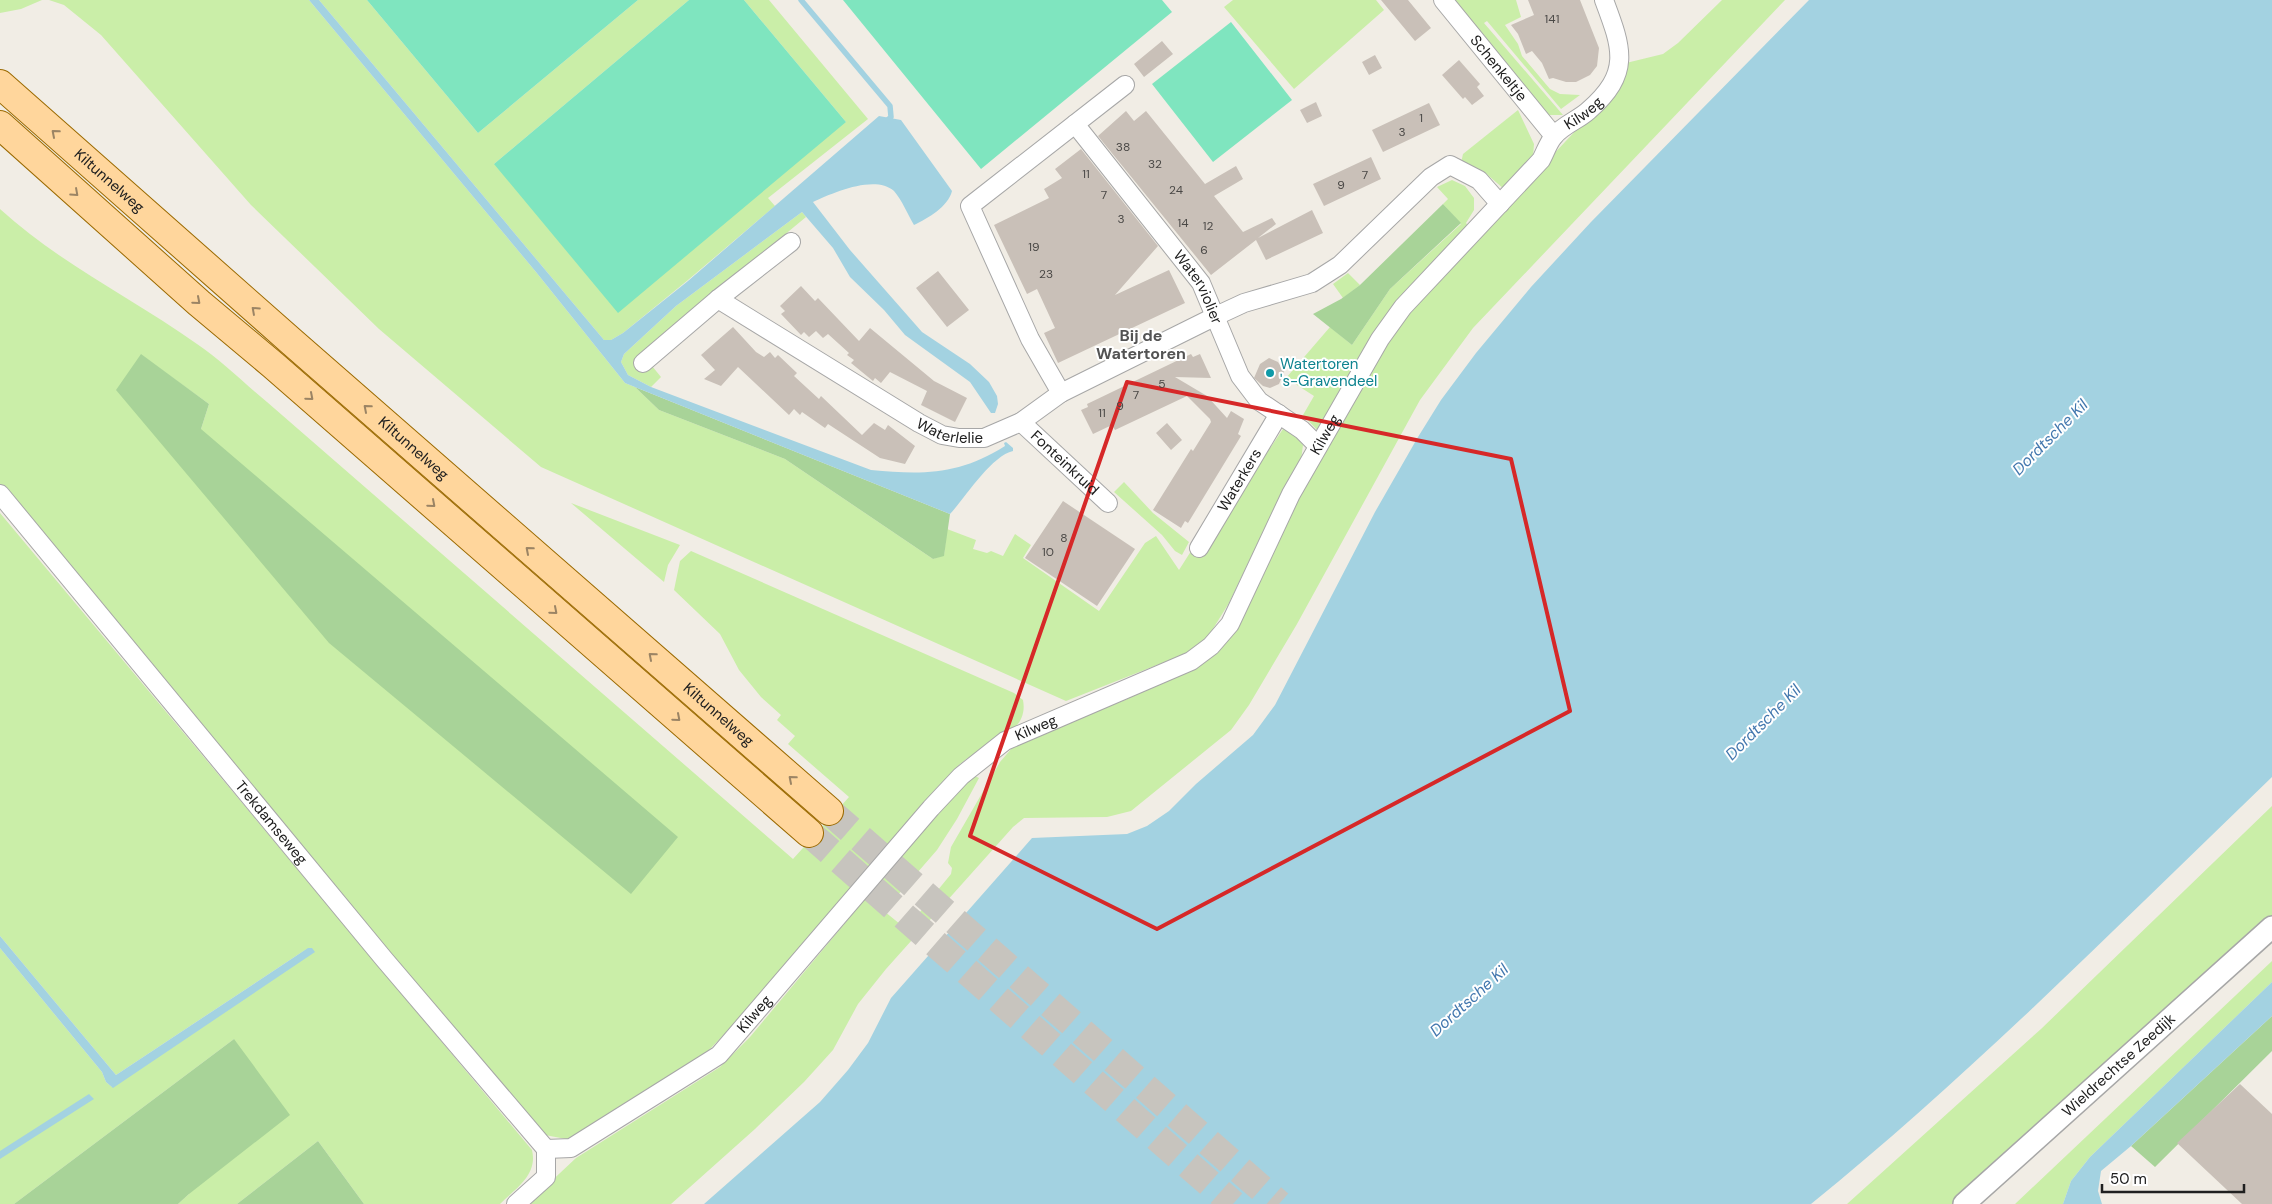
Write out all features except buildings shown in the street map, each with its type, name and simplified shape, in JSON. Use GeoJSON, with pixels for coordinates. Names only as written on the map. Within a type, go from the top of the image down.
{"type":"FeatureCollection","features":[{"type":"Feature","properties":{"kind":"main road","name":"Kiltunnelweg"},"geometry":{"type":"LineString","coordinates":[[0,84],[829,811]]}},
{"type":"Feature","properties":{"kind":"main road","name":"Kiltunnelweg"},"geometry":{"type":"LineString","coordinates":[[0,125],[199,303],[273,365],[809,833]]}},
{"type":"Feature","properties":{"kind":"street","name":"Schenkeltje"},"geometry":{"type":"LineString","coordinates":[[1443,0],[1554,136]]}},
{"type":"Feature","properties":{"kind":"street","name":"Kilweg"},"geometry":{"type":"LineString","coordinates":[[546,1149],[571,1148],[719,1055],[960,776],[1005,741],[1191,661],[1211,646],[1230,624],[1291,494],[1380,339],[1403,307],[1541,160],[1554,136],[1588,111],[1612,84],[1620,62],[1618,37],[1604,0]]}},
{"type":"Feature","properties":{"kind":"street"},"geometry":{"type":"LineString","coordinates":[[1061,393],[1030,339],[970,206],[1125,85]]}},
{"type":"Feature","properties":{"kind":"street","name":"Waterviolier"},"geometry":{"type":"LineString","coordinates":[[1075,124],[1201,283],[1240,376],[1259,401],[1302,430],[1318,446]]}},
{"type":"Feature","properties":{"kind":"street"},"geometry":{"type":"LineString","coordinates":[[1216,316],[1244,303],[1312,283],[1340,265],[1431,177],[1450,165],[1478,180],[1500,204]]}},
{"type":"Feature","properties":{"kind":"street"},"geometry":{"type":"LineString","coordinates":[[643,363],[718,299],[792,242]]}},
{"type":"Feature","properties":{"kind":"street","name":"Waterlelie"},"geometry":{"type":"LineString","coordinates":[[718,299],[919,423],[942,435],[958,438],[984,438],[1021,422],[1061,393],[1216,316]]}},
{"type":"Feature","properties":{"kind":"street","name":"Waterkers"},"geometry":{"type":"LineString","coordinates":[[1199,548],[1279,414]]}},
{"type":"Feature","properties":{"kind":"street","name":"Fonteinkruid"},"geometry":{"type":"LineString","coordinates":[[1021,422],[1108,503]]}},
{"type":"Feature","properties":{"kind":"street","name":"Trekdamseweg"},"geometry":{"type":"LineString","coordinates":[[0,494],[378,951],[546,1149]]}},
{"type":"Feature","properties":{"kind":"street","name":"Wieldrechtse Zeedijk"},"geometry":{"type":"LineString","coordinates":[[1964,1204],[2272,927]]}},
{"type":"Feature","properties":{"kind":"street"},"geometry":{"type":"LineString","coordinates":[[516,1204],[546,1177],[546,1149]]}},
{"type":"Feature","properties":{"kind":"highlighted area"},"geometry":{"type":"Polygon","coordinates":[[[1127,382],[1511,459],[1570,711],[1157,929],[970,836],[1127,382]]]}},
{"type":"Feature","properties":{"kind":"green space"},"geometry":{"type":"Polygon","coordinates":[[[0,0],[42,0],[21,9],[0,13],[0,0]]]}},
{"type":"Feature","properties":{"kind":"green space"},"geometry":{"type":"Polygon","coordinates":[[[49,0],[309,0],[536,272],[625,383],[635,387],[659,410],[785,459],[933,559],[944,555],[947,529],[976,540],[973,549],[987,553],[991,551],[1003,556],[1015,534],[1031,545],[1023,558],[1099,611],[1145,543],[1156,536],[1179,570],[1193,548],[1256,469],[1283,429],[1291,431],[1303,445],[1301,460],[1261,536],[1229,603],[1211,632],[1195,650],[1066,701],[541,467],[379,329],[251,205],[101,35],[64,5],[49,0]]]}},
{"type":"Feature","properties":{"kind":"green space"},"geometry":{"type":"Polygon","coordinates":[[[319,0],[367,0],[478,133],[638,0],[689,0],[494,164],[846,122],[744,0],[769,0],[868,119],[768,198],[775,206],[688,280],[623,333],[611,340],[604,340],[319,0]]]}},
{"type":"Feature","properties":{"kind":"green space"},"geometry":{"type":"Polygon","coordinates":[[[367,0],[638,0],[478,133],[367,0]]]}},
{"type":"Feature","properties":{"kind":"green space"},"geometry":{"type":"Polygon","coordinates":[[[689,0],[744,0],[846,122],[618,313],[494,164],[689,0]]]}},
{"type":"Feature","properties":{"kind":"green space"},"geometry":{"type":"Polygon","coordinates":[[[843,0],[1162,0],[1172,12],[981,169],[843,0]]]}},
{"type":"Feature","properties":{"kind":"green space"},"geometry":{"type":"Polygon","coordinates":[[[1233,0],[1376,0],[1384,10],[1294,89],[1224,7],[1233,0]]]}},
{"type":"Feature","properties":{"kind":"green space"},"geometry":{"type":"Polygon","coordinates":[[[1451,0],[1516,0],[1521,17],[1505,25],[1518,44],[1522,56],[1550,89],[1560,94],[1580,95],[1561,109],[1487,21],[1484,23],[1563,115],[1548,115],[1539,106],[1451,0]]]}},
{"type":"Feature","properties":{"kind":"green space"},"geometry":{"type":"Polygon","coordinates":[[[1722,0],[1785,0],[1473,328],[1420,400],[1297,624],[1249,705],[1231,730],[1131,811],[1107,817],[1024,818],[1013,827],[886,969],[858,1004],[833,1050],[804,1082],[755,1129],[671,1204],[527,1204],[576,1158],[720,1067],[750,1037],[906,850],[973,775],[979,778],[957,819],[937,850],[884,911],[906,929],[951,874],[952,868],[948,863],[951,847],[1000,762],[1012,748],[1064,724],[1125,700],[1197,666],[1241,618],[1256,590],[1322,446],[1405,318],[1447,267],[1597,108],[1626,63],[1663,54],[1678,43],[1722,0]]]}},
{"type":"Feature","properties":{"kind":"green space"},"geometry":{"type":"Polygon","coordinates":[[[1231,22],[1292,100],[1213,162],[1152,84],[1231,22]]]}},
{"type":"Feature","properties":{"kind":"green space"},"geometry":{"type":"Polygon","coordinates":[[[1518,110],[1534,144],[1533,157],[1504,189],[1483,171],[1461,163],[1463,154],[1518,110]]]}},
{"type":"Feature","properties":{"kind":"green space"},"geometry":{"type":"Polygon","coordinates":[[[1452,180],[1465,186],[1474,198],[1474,210],[1466,223],[1468,226],[1318,431],[1303,415],[1314,396],[1286,378],[1330,327],[1352,345],[1390,289],[1461,224],[1443,204],[1448,199],[1437,187],[1452,180]]]}},
{"type":"Feature","properties":{"kind":"green space"},"geometry":{"type":"Polygon","coordinates":[[[1443,204],[1461,223],[1390,289],[1352,345],[1313,314],[1341,299],[1360,285],[1443,204]]]}},
{"type":"Feature","properties":{"kind":"green space"},"geometry":{"type":"Polygon","coordinates":[[[0,209],[71,263],[172,327],[233,372],[793,859],[849,797],[788,744],[795,736],[777,720],[781,715],[761,697],[739,670],[720,634],[674,590],[680,561],[691,551],[1014,693],[1023,700],[1023,712],[1019,722],[1012,731],[959,765],[898,842],[852,895],[710,1049],[694,1063],[571,1140],[545,1135],[363,921],[0,486],[0,209]],[[141,355],[201,429],[209,404],[141,355]]]}},
{"type":"Feature","properties":{"kind":"green space"},"geometry":{"type":"Polygon","coordinates":[[[802,212],[806,217],[636,358],[652,366],[661,377],[651,387],[628,375],[621,362],[624,354],[676,306],[802,212]]]}},
{"type":"Feature","properties":{"kind":"green space"},"geometry":{"type":"Polygon","coordinates":[[[1348,273],[1360,285],[1343,298],[1333,284],[1348,273]]]}},
{"type":"Feature","properties":{"kind":"green space"},"geometry":{"type":"Polygon","coordinates":[[[141,354],[209,404],[201,429],[678,837],[631,894],[329,643],[116,390],[141,354]]]}},
{"type":"Feature","properties":{"kind":"green space"},"geometry":{"type":"Polygon","coordinates":[[[635,387],[950,514],[944,556],[933,559],[785,459],[659,410],[635,387]]]}},
{"type":"Feature","properties":{"kind":"green space"},"geometry":{"type":"Polygon","coordinates":[[[1124,482],[1153,513],[1189,542],[1182,555],[1175,551],[1162,535],[1114,492],[1124,482]]]}},
{"type":"Feature","properties":{"kind":"green space"},"geometry":{"type":"Polygon","coordinates":[[[571,503],[680,545],[668,565],[664,582],[571,503]]]}},
{"type":"Feature","properties":{"kind":"green space"},"geometry":{"type":"Polygon","coordinates":[[[0,513],[532,1150],[532,1167],[529,1174],[500,1204],[364,1204],[318,1141],[237,1204],[178,1204],[189,1194],[234,1039],[14,1204],[0,1204],[0,948],[102,1072],[106,1082],[112,1087],[308,948],[116,1075],[0,936],[0,513]]]}},
{"type":"Feature","properties":{"kind":"green space"},"geometry":{"type":"Polygon","coordinates":[[[2272,806],[2272,928],[1956,1204],[1847,1204],[2041,1029],[2272,806]]]}},
{"type":"Feature","properties":{"kind":"green space"},"geometry":{"type":"Polygon","coordinates":[[[2272,961],[2272,982],[2090,1157],[2071,1181],[2063,1204],[2015,1204],[2272,961]]]}},
{"type":"Feature","properties":{"kind":"green space"},"geometry":{"type":"Polygon","coordinates":[[[2272,1016],[2272,1051],[2155,1167],[2131,1146],[2272,1016]]]}},
{"type":"Feature","properties":{"kind":"green space"},"geometry":{"type":"Polygon","coordinates":[[[234,1039],[290,1115],[178,1204],[14,1204],[234,1039]]]}},
{"type":"Feature","properties":{"kind":"green space"},"geometry":{"type":"Polygon","coordinates":[[[318,1141],[364,1204],[237,1204],[318,1141]]]}},
{"type":"Feature","properties":{"kind":"water"},"geometry":{"type":"Polygon","coordinates":[[[309,0],[319,0],[604,340],[611,340],[623,333],[688,281],[879,116],[901,120],[952,191],[942,207],[914,225],[894,191],[886,186],[876,184],[842,190],[813,202],[850,250],[922,332],[970,364],[989,382],[997,396],[998,404],[995,413],[991,413],[970,382],[905,335],[884,310],[850,277],[833,248],[802,212],[676,306],[624,354],[621,362],[628,375],[651,387],[871,470],[940,471],[972,463],[988,456],[1005,446],[1004,443],[1006,442],[1013,448],[1013,451],[1005,454],[987,469],[950,514],[625,383],[536,272],[309,0]]]}},
{"type":"Feature","properties":{"kind":"water","name":"Dordtsche Kil"},"geometry":{"type":"Polygon","coordinates":[[[1809,0],[2272,0],[2272,777],[1989,1049],[1931,1102],[1811,1204],[704,1204],[820,1102],[848,1070],[868,1043],[891,998],[1032,838],[1127,834],[1147,826],[1169,811],[1196,784],[1253,735],[1275,705],[1375,512],[1418,437],[1441,400],[1476,353],[1531,287],[1591,222],[1809,0]]]}},
{"type":"Feature","properties":{"kind":"water"},"geometry":{"type":"Polygon","coordinates":[[[0,936],[116,1075],[308,948],[312,948],[315,952],[113,1088],[106,1082],[102,1072],[0,948],[0,936]]]}},
{"type":"Feature","properties":{"kind":"water"},"geometry":{"type":"Polygon","coordinates":[[[2272,982],[2272,1016],[2131,1146],[2101,1171],[2098,1191],[2102,1204],[2063,1204],[2071,1181],[2090,1157],[2272,982]]]}},
{"type":"Feature","properties":{"kind":"water"},"geometry":{"type":"Polygon","coordinates":[[[89,1094],[94,1099],[0,1159],[0,1151],[89,1094]]]}},
{"type":"Feature","properties":{"kind":"waterway"},"geometry":{"type":"LineString","coordinates":[[801,0],[890,106],[891,117],[885,122]]}},
{"type":"Feature","properties":{"kind":"tunnel"},"geometry":{"type":"LineString","coordinates":[[829,811],[1279,1204]]}},
{"type":"Feature","properties":{"kind":"tunnel"},"geometry":{"type":"LineString","coordinates":[[809,833],[1233,1204]]}},
{"type":"Feature","properties":{"kind":"place","name":"Watertoren 's-Gravendeel"},"geometry":{"type":"Point","coordinates":[1270,373]}},
{"type":"Feature","properties":{"kind":"district","name":"Bij de Watertoren"},"geometry":{"type":"Point","coordinates":[1141,344]}}]}
